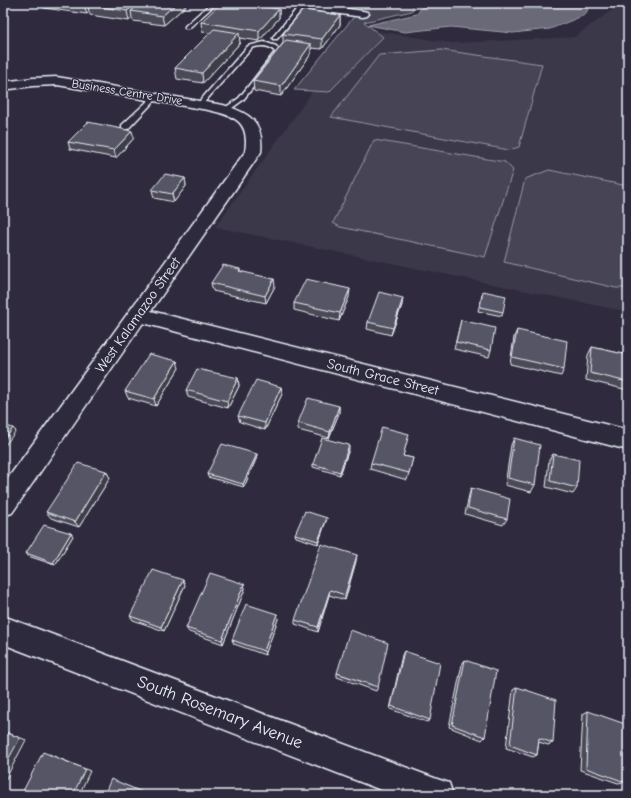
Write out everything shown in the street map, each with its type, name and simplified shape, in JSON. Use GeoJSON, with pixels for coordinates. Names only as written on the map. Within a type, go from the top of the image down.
{"type":"FeatureCollection","features":[{"type":"Feature","properties":{"kind":"street"},"geometry":{"type":"LineString","coordinates":[[281,3],[302,6],[344,7],[363,14]]}},
{"type":"Feature","properties":{"kind":"street","name":"Business Centre Drive"},"geometry":{"type":"LineString","coordinates":[[3,86],[33,82],[58,81],[200,104],[226,110],[248,121]]}},
{"type":"Feature","properties":{"kind":"street","name":"West Kalamazoo Street"},"geometry":{"type":"LineString","coordinates":[[3,505],[253,152],[256,140],[254,130],[248,121]]}},
{"type":"Feature","properties":{"kind":"street","name":"South Grace Street"},"geometry":{"type":"LineString","coordinates":[[138,315],[628,440]]}},
{"type":"Feature","properties":{"kind":"street","name":"South Rosemary Avenue"},"geometry":{"type":"LineString","coordinates":[[3,630],[437,795]]}},
{"type":"Feature","properties":{"kind":"lane"},"geometry":{"type":"LineString","coordinates":[[187,27],[214,3]]}},
{"type":"Feature","properties":{"kind":"lane"},"geometry":{"type":"LineString","coordinates":[[275,38],[302,6]]}},
{"type":"Feature","properties":{"kind":"lane"},"geometry":{"type":"LineString","coordinates":[[200,104],[250,47],[257,44],[263,44],[273,46],[277,49],[278,52],[240,99],[226,110]]}},
{"type":"Feature","properties":{"kind":"lane"},"geometry":{"type":"LineString","coordinates":[[125,127],[155,97]]}},
{"type":"Feature","properties":{"kind":"shaded area"},"geometry":{"type":"Polygon","coordinates":[[[365,3],[414,3],[412,11],[364,22],[383,37],[329,92],[294,90],[365,3]]]}},
{"type":"Feature","properties":{"kind":"shaded area"},"geometry":{"type":"Polygon","coordinates":[[[622,3],[628,3],[628,312],[215,227],[358,28],[452,43],[574,37],[622,3]]]}},
{"type":"Feature","properties":{"kind":"shaded area"},"geometry":{"type":"Polygon","coordinates":[[[441,50],[542,64],[519,147],[509,150],[331,117],[379,55],[441,50]]]}},
{"type":"Feature","properties":{"kind":"shaded area"},"geometry":{"type":"Polygon","coordinates":[[[374,140],[505,162],[513,170],[485,257],[340,227],[333,223],[374,140]]]}},
{"type":"Feature","properties":{"kind":"shaded area"},"geometry":{"type":"Polygon","coordinates":[[[549,170],[628,186],[628,288],[616,288],[504,262],[525,179],[549,170]]]}},
{"type":"Feature","properties":{"kind":"water"},"geometry":{"type":"Polygon","coordinates":[[[425,3],[591,3],[585,15],[550,29],[513,33],[451,27],[405,32],[368,25],[417,14],[425,3]]]}},
{"type":"Feature","properties":{"kind":"building"},"geometry":{"type":"Polygon","coordinates":[[[71,3],[86,3],[84,5],[71,3]]]}},
{"type":"Feature","properties":{"kind":"building"},"geometry":{"type":"Polygon","coordinates":[[[91,3],[137,3],[127,11],[88,5],[91,3]]]}},
{"type":"Feature","properties":{"kind":"building"},"geometry":{"type":"Polygon","coordinates":[[[141,3],[177,3],[162,16],[131,11],[141,3]]]}},
{"type":"Feature","properties":{"kind":"building"},"geometry":{"type":"Polygon","coordinates":[[[221,3],[236,3],[279,9],[259,31],[201,22],[221,3]]]}},
{"type":"Feature","properties":{"kind":"building"},"geometry":{"type":"Polygon","coordinates":[[[303,10],[340,15],[322,39],[283,34],[303,10]]]}},
{"type":"Feature","properties":{"kind":"building"},"geometry":{"type":"Polygon","coordinates":[[[214,29],[239,33],[202,73],[175,68],[214,29]]]}},
{"type":"Feature","properties":{"kind":"building"},"geometry":{"type":"Polygon","coordinates":[[[286,40],[311,44],[281,86],[253,81],[286,40]]]}},
{"type":"Feature","properties":{"kind":"building"},"geometry":{"type":"Polygon","coordinates":[[[88,122],[132,131],[114,150],[68,142],[88,122]]]}},
{"type":"Feature","properties":{"kind":"building"},"geometry":{"type":"Polygon","coordinates":[[[165,174],[185,178],[172,194],[152,190],[165,174]]]}},
{"type":"Feature","properties":{"kind":"building"},"geometry":{"type":"Polygon","coordinates":[[[223,265],[240,269],[239,271],[274,279],[265,296],[211,283],[223,265]]]}},
{"type":"Feature","properties":{"kind":"building"},"geometry":{"type":"Polygon","coordinates":[[[306,279],[350,289],[340,313],[294,303],[306,279]]]}},
{"type":"Feature","properties":{"kind":"building"},"geometry":{"type":"Polygon","coordinates":[[[483,291],[506,296],[503,312],[480,307],[483,291]]]}},
{"type":"Feature","properties":{"kind":"building"},"geometry":{"type":"Polygon","coordinates":[[[379,292],[403,298],[393,328],[368,322],[379,292]]]}},
{"type":"Feature","properties":{"kind":"building"},"geometry":{"type":"Polygon","coordinates":[[[461,320],[495,328],[491,350],[456,342],[461,320]]]}},
{"type":"Feature","properties":{"kind":"building"},"geometry":{"type":"Polygon","coordinates":[[[517,330],[567,341],[564,369],[512,357],[517,330]]]}},
{"type":"Feature","properties":{"kind":"building"},"geometry":{"type":"Polygon","coordinates":[[[592,347],[628,355],[628,382],[590,373],[592,347]]]}},
{"type":"Feature","properties":{"kind":"building"},"geometry":{"type":"Polygon","coordinates":[[[149,354],[177,361],[154,399],[125,391],[149,354]]]}},
{"type":"Feature","properties":{"kind":"building"},"geometry":{"type":"Polygon","coordinates":[[[197,369],[238,378],[227,401],[186,390],[197,369]]]}},
{"type":"Feature","properties":{"kind":"building"},"geometry":{"type":"Polygon","coordinates":[[[256,380],[281,387],[265,423],[238,416],[256,380]]]}},
{"type":"Feature","properties":{"kind":"building"},"geometry":{"type":"Polygon","coordinates":[[[308,398],[339,406],[330,432],[298,423],[308,398]]]}},
{"type":"Feature","properties":{"kind":"building"},"geometry":{"type":"Polygon","coordinates":[[[3,425],[13,428],[3,441],[3,425]]]}},
{"type":"Feature","properties":{"kind":"building"},"geometry":{"type":"Polygon","coordinates":[[[382,427],[409,434],[403,456],[413,458],[409,473],[371,463],[382,427]]]}},
{"type":"Feature","properties":{"kind":"building"},"geometry":{"type":"Polygon","coordinates":[[[322,438],[349,445],[340,472],[313,464],[322,438]]]}},
{"type":"Feature","properties":{"kind":"building"},"geometry":{"type":"Polygon","coordinates":[[[514,438],[540,445],[535,485],[508,478],[514,438]]]}},
{"type":"Feature","properties":{"kind":"building"},"geometry":{"type":"Polygon","coordinates":[[[222,444],[257,454],[243,484],[207,474],[222,444]]]}},
{"type":"Feature","properties":{"kind":"building"},"geometry":{"type":"Polygon","coordinates":[[[553,454],[579,460],[577,488],[550,481],[553,454]]]}},
{"type":"Feature","properties":{"kind":"building"},"geometry":{"type":"Polygon","coordinates":[[[78,463],[106,471],[75,522],[46,512],[78,463]]]}},
{"type":"Feature","properties":{"kind":"building"},"geometry":{"type":"Polygon","coordinates":[[[471,488],[510,499],[507,519],[468,508],[471,488]]]}},
{"type":"Feature","properties":{"kind":"building"},"geometry":{"type":"Polygon","coordinates":[[[305,511],[327,518],[318,541],[295,534],[305,511]]]}},
{"type":"Feature","properties":{"kind":"building"},"geometry":{"type":"Polygon","coordinates":[[[44,525],[71,533],[53,563],[26,553],[44,525]]]}},
{"type":"Feature","properties":{"kind":"building"},"geometry":{"type":"Polygon","coordinates":[[[321,544],[357,555],[345,595],[330,590],[318,627],[295,620],[321,544]]]}},
{"type":"Feature","properties":{"kind":"building"},"geometry":{"type":"Polygon","coordinates":[[[153,570],[183,580],[161,627],[130,616],[153,570]]]}},
{"type":"Feature","properties":{"kind":"building"},"geometry":{"type":"Polygon","coordinates":[[[210,573],[244,584],[222,640],[186,628],[210,573]]]}},
{"type":"Feature","properties":{"kind":"building"},"geometry":{"type":"Polygon","coordinates":[[[246,604],[277,614],[264,651],[232,640],[246,604]]]}},
{"type":"Feature","properties":{"kind":"building"},"geometry":{"type":"Polygon","coordinates":[[[350,630],[388,643],[378,687],[337,673],[350,630]]]}},
{"type":"Feature","properties":{"kind":"building"},"geometry":{"type":"Polygon","coordinates":[[[404,651],[440,663],[430,720],[391,706],[404,651]]]}},
{"type":"Feature","properties":{"kind":"building"},"geometry":{"type":"Polygon","coordinates":[[[465,660],[496,671],[485,737],[452,725],[465,660]]]}},
{"type":"Feature","properties":{"kind":"building"},"geometry":{"type":"Polygon","coordinates":[[[517,687],[556,700],[553,743],[539,738],[537,755],[510,745],[517,687]]]}},
{"type":"Feature","properties":{"kind":"building"},"geometry":{"type":"Polygon","coordinates":[[[588,711],[625,724],[625,782],[586,768],[588,711]]]}},
{"type":"Feature","properties":{"kind":"building"},"geometry":{"type":"Polygon","coordinates":[[[3,731],[20,738],[3,769],[3,731]]]}},
{"type":"Feature","properties":{"kind":"building"},"geometry":{"type":"Polygon","coordinates":[[[43,752],[85,769],[73,795],[21,795],[43,752]]]}},
{"type":"Feature","properties":{"kind":"building"},"geometry":{"type":"Polygon","coordinates":[[[111,779],[149,795],[104,795],[111,779]]]}}]}
